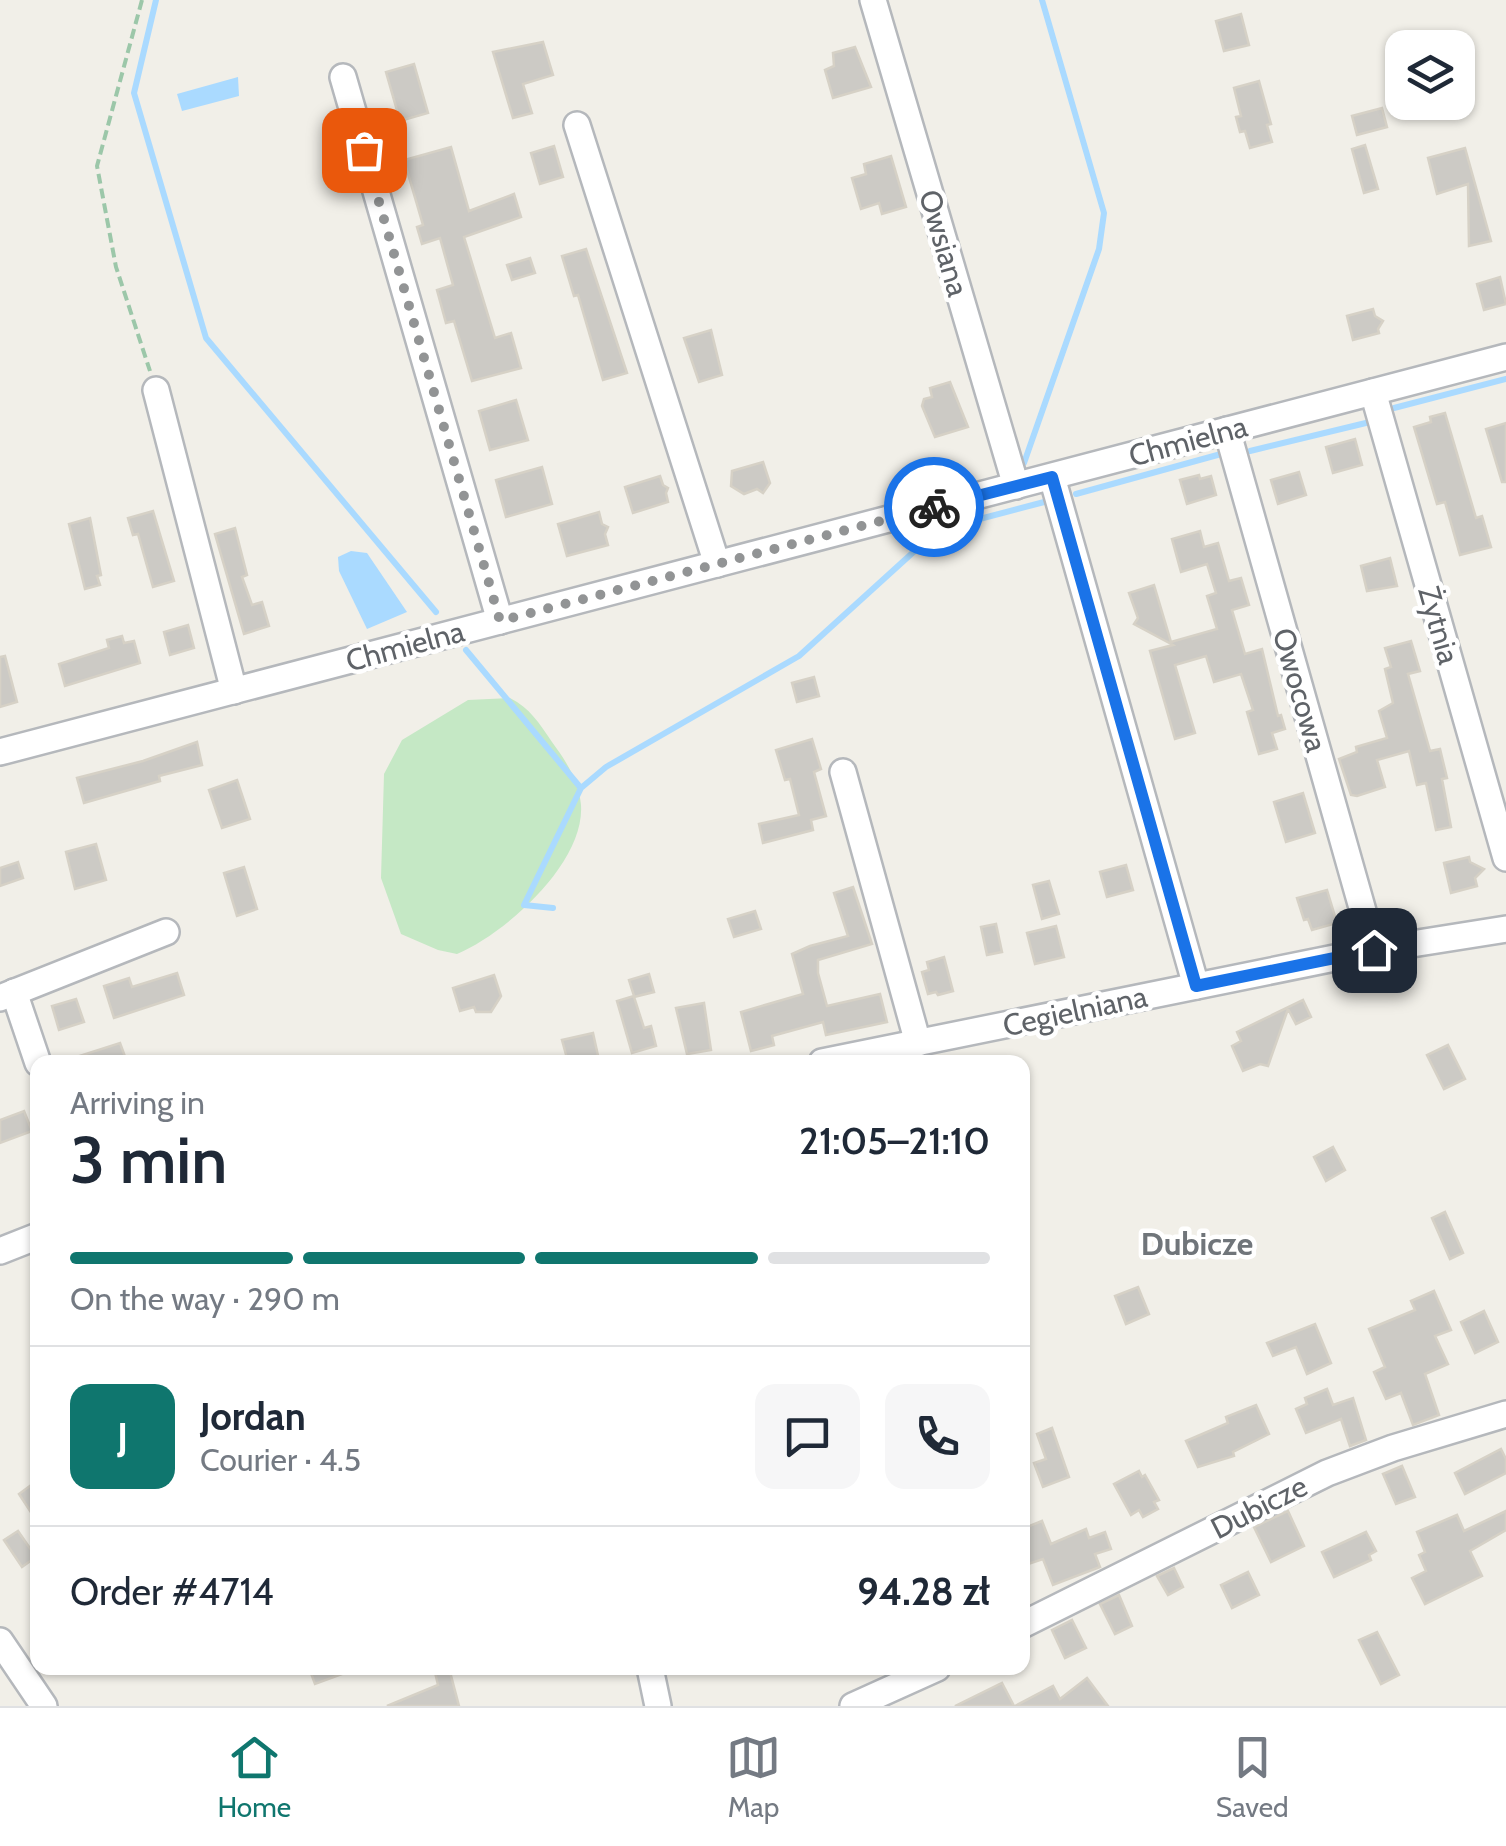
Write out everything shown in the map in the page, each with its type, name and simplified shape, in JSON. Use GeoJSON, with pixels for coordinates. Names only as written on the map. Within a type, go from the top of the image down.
{"type":"FeatureCollection","features":[{"type":"Feature","properties":{"kind":"street","name":"Owsiana"},"geometry":{"type":"LineString","coordinates":[[873,0],[1016,486]]}},
{"type":"Feature","properties":{"kind":"street"},"geometry":{"type":"LineString","coordinates":[[343,77],[500,621]]}},
{"type":"Feature","properties":{"kind":"street"},"geometry":{"type":"LineString","coordinates":[[577,124],[716,564]]}},
{"type":"Feature","properties":{"kind":"street","name":"Chmielna"},"geometry":{"type":"LineString","coordinates":[[0,752],[1506,357]]}},
{"type":"Feature","properties":{"kind":"street"},"geometry":{"type":"LineString","coordinates":[[156,390],[234,691]]}},
{"type":"Feature","properties":{"kind":"street","name":"Żytnia"},"geometry":{"type":"LineString","coordinates":[[1373,392],[1506,858]]}},
{"type":"Feature","properties":{"kind":"street","name":"Owocowa"},"geometry":{"type":"LineString","coordinates":[[1227,430],[1374,950]]}},
{"type":"Feature","properties":{"kind":"street"},"geometry":{"type":"LineString","coordinates":[[1052,477],[1196,986]]}},
{"type":"Feature","properties":{"kind":"street"},"geometry":{"type":"LineString","coordinates":[[843,772],[918,1043]]}},
{"type":"Feature","properties":{"kind":"street","name":"Cegielniana"},"geometry":{"type":"LineString","coordinates":[[857,1055],[1374,950],[1506,929]]}},
{"type":"Feature","properties":{"kind":"street"},"geometry":{"type":"LineString","coordinates":[[34,1055],[7,995],[166,932]]}},
{"type":"Feature","properties":{"kind":"street"},"geometry":{"type":"LineString","coordinates":[[0,1250],[30,1239]]}},
{"type":"Feature","properties":{"kind":"street","name":"Dubicze"},"geometry":{"type":"LineString","coordinates":[[1030,1621],[1327,1473],[1393,1448],[1506,1414]]}},
{"type":"Feature","properties":{"kind":"street"},"geometry":{"type":"LineString","coordinates":[[0,1641],[44,1706]]}},
{"type":"Feature","properties":{"kind":"street"},"geometry":{"type":"LineString","coordinates":[[651,1675],[658,1706]]}},
{"type":"Feature","properties":{"kind":"street"},"geometry":{"type":"LineString","coordinates":[[853,1706],[922,1675]]}},
{"type":"Feature","properties":{"kind":"path"},"geometry":{"type":"LineString","coordinates":[[142,0],[97,166],[116,268],[156,390]]}},
{"type":"Feature","properties":{"kind":"green space"},"geometry":{"type":"Polygon","coordinates":[[[510,698],[534,717],[571,772],[581,805],[579,827],[556,872],[519,913],[457,954],[438,950],[401,934],[381,878],[384,774],[402,740],[468,700],[510,698]]]}},
{"type":"Feature","properties":{"kind":"water"},"geometry":{"type":"Polygon","coordinates":[[[238,77],[239,96],[182,111],[177,94],[238,77]]]}},
{"type":"Feature","properties":{"kind":"water"},"geometry":{"type":"Polygon","coordinates":[[[351,551],[367,553],[407,612],[367,629],[339,571],[338,557],[351,551]]]}},
{"type":"Feature","properties":{"kind":"building"},"geometry":{"type":"Polygon","coordinates":[[[1241,14],[1249,45],[1224,51],[1216,21],[1241,14]]]}},
{"type":"Feature","properties":{"kind":"building"},"geometry":{"type":"Polygon","coordinates":[[[543,42],[553,75],[523,84],[532,113],[513,118],[493,52],[543,42]]]}},
{"type":"Feature","properties":{"kind":"building"},"geometry":{"type":"Polygon","coordinates":[[[855,47],[871,87],[833,98],[825,70],[834,66],[833,53],[855,47]]]}},
{"type":"Feature","properties":{"kind":"building"},"geometry":{"type":"Polygon","coordinates":[[[414,64],[428,113],[400,121],[386,72],[414,64]]]}},
{"type":"Feature","properties":{"kind":"building"},"geometry":{"type":"Polygon","coordinates":[[[1259,81],[1272,142],[1250,148],[1236,117],[1241,116],[1234,88],[1259,81]]]}},
{"type":"Feature","properties":{"kind":"building"},"geometry":{"type":"Polygon","coordinates":[[[1382,108],[1387,127],[1357,135],[1352,116],[1382,108]]]}},
{"type":"Feature","properties":{"kind":"building"},"geometry":{"type":"Polygon","coordinates":[[[1365,145],[1378,189],[1364,193],[1352,149],[1365,145]]]}},
{"type":"Feature","properties":{"kind":"building"},"geometry":{"type":"Polygon","coordinates":[[[554,146],[563,177],[540,184],[531,153],[554,146]]]}},
{"type":"Feature","properties":{"kind":"building"},"geometry":{"type":"Polygon","coordinates":[[[451,147],[469,211],[514,194],[521,217],[464,237],[495,338],[511,333],[521,368],[472,381],[454,321],[446,323],[437,290],[453,285],[440,238],[422,244],[417,227],[423,225],[404,160],[451,147]]]}},
{"type":"Feature","properties":{"kind":"building"},"geometry":{"type":"Polygon","coordinates":[[[1465,148],[1491,241],[1469,246],[1468,184],[1437,194],[1428,158],[1465,148]]]}},
{"type":"Feature","properties":{"kind":"building"},"geometry":{"type":"Polygon","coordinates":[[[891,156],[906,207],[882,214],[879,203],[861,209],[852,178],[866,174],[864,164],[891,156]]]}},
{"type":"Feature","properties":{"kind":"building"},"geometry":{"type":"Polygon","coordinates":[[[586,249],[627,373],[603,380],[562,256],[586,249]]]}},
{"type":"Feature","properties":{"kind":"building"},"geometry":{"type":"Polygon","coordinates":[[[530,258],[535,273],[512,280],[507,265],[530,258]]]}},
{"type":"Feature","properties":{"kind":"building"},"geometry":{"type":"Polygon","coordinates":[[[1500,277],[1506,304],[1484,310],[1477,284],[1500,277]]]}},
{"type":"Feature","properties":{"kind":"building"},"geometry":{"type":"Polygon","coordinates":[[[1373,309],[1383,321],[1379,333],[1353,340],[1347,316],[1373,309]]]}},
{"type":"Feature","properties":{"kind":"building"},"geometry":{"type":"Polygon","coordinates":[[[711,330],[722,375],[699,382],[684,338],[711,330]]]}},
{"type":"Feature","properties":{"kind":"building"},"geometry":{"type":"Polygon","coordinates":[[[950,382],[968,427],[935,437],[922,406],[924,399],[932,397],[930,388],[950,382]]]}},
{"type":"Feature","properties":{"kind":"building"},"geometry":{"type":"Polygon","coordinates":[[[516,400],[528,440],[490,450],[479,411],[516,400]]]}},
{"type":"Feature","properties":{"kind":"building"},"geometry":{"type":"Polygon","coordinates":[[[1445,413],[1476,518],[1482,516],[1491,547],[1460,555],[1445,502],[1437,504],[1414,427],[1445,413]]]}},
{"type":"Feature","properties":{"kind":"building"},"geometry":{"type":"Polygon","coordinates":[[[1506,423],[1506,482],[1502,482],[1486,429],[1506,423]]]}},
{"type":"Feature","properties":{"kind":"building"},"geometry":{"type":"Polygon","coordinates":[[[1355,439],[1362,465],[1333,473],[1326,447],[1355,439]]]}},
{"type":"Feature","properties":{"kind":"building"},"geometry":{"type":"Polygon","coordinates":[[[763,462],[770,483],[763,493],[757,489],[744,494],[731,486],[732,471],[763,462]]]}},
{"type":"Feature","properties":{"kind":"building"},"geometry":{"type":"Polygon","coordinates":[[[542,467],[552,504],[506,517],[496,480],[542,467]]]}},
{"type":"Feature","properties":{"kind":"building"},"geometry":{"type":"Polygon","coordinates":[[[1299,472],[1306,495],[1278,504],[1271,480],[1299,472]]]}},
{"type":"Feature","properties":{"kind":"building"},"geometry":{"type":"Polygon","coordinates":[[[1199,475],[1200,479],[1211,476],[1216,495],[1187,504],[1180,480],[1199,475]]]}},
{"type":"Feature","properties":{"kind":"building"},"geometry":{"type":"Polygon","coordinates":[[[660,476],[668,488],[668,502],[633,513],[625,487],[660,476]]]}},
{"type":"Feature","properties":{"kind":"building"},"geometry":{"type":"Polygon","coordinates":[[[153,511],[174,581],[153,587],[138,534],[133,535],[128,518],[153,511]]]}},
{"type":"Feature","properties":{"kind":"building"},"geometry":{"type":"Polygon","coordinates":[[[599,512],[602,524],[608,527],[608,545],[567,556],[558,524],[599,512]]]}},
{"type":"Feature","properties":{"kind":"building"},"geometry":{"type":"Polygon","coordinates":[[[90,518],[101,575],[97,576],[100,585],[85,589],[69,524],[90,518]]]}},
{"type":"Feature","properties":{"kind":"building"},"geometry":{"type":"Polygon","coordinates":[[[235,528],[247,575],[242,577],[252,605],[262,602],[269,626],[244,634],[215,534],[235,528]]]}},
{"type":"Feature","properties":{"kind":"building"},"geometry":{"type":"Polygon","coordinates":[[[1200,531],[1204,547],[1218,543],[1229,581],[1241,578],[1249,605],[1232,610],[1245,654],[1262,649],[1278,716],[1281,715],[1285,729],[1272,733],[1277,749],[1259,754],[1247,712],[1253,710],[1241,674],[1214,682],[1206,656],[1175,665],[1195,733],[1175,739],[1150,651],[1173,645],[1134,624],[1138,618],[1129,593],[1154,585],[1171,642],[1217,629],[1207,596],[1216,593],[1207,564],[1181,572],[1172,539],[1200,531]]]}},
{"type":"Feature","properties":{"kind":"building"},"geometry":{"type":"Polygon","coordinates":[[[1390,558],[1397,586],[1367,591],[1361,566],[1390,558]]]}},
{"type":"Feature","properties":{"kind":"building"},"geometry":{"type":"Polygon","coordinates":[[[188,625],[194,648],[170,655],[164,632],[188,625]]]}},
{"type":"Feature","properties":{"kind":"building"},"geometry":{"type":"Polygon","coordinates":[[[122,636],[124,643],[134,641],[140,663],[65,686],[59,664],[109,648],[107,640],[122,636]]]}},
{"type":"Feature","properties":{"kind":"building"},"geometry":{"type":"Polygon","coordinates":[[[1411,641],[1420,671],[1408,674],[1430,751],[1440,749],[1447,778],[1442,779],[1451,827],[1436,830],[1426,783],[1417,785],[1409,751],[1377,760],[1385,787],[1357,796],[1351,795],[1339,759],[1357,752],[1356,747],[1387,738],[1379,711],[1393,703],[1385,669],[1391,667],[1385,648],[1411,641]]]}},
{"type":"Feature","properties":{"kind":"building"},"geometry":{"type":"Polygon","coordinates":[[[5,656],[17,702],[0,707],[0,657],[5,656]]]}},
{"type":"Feature","properties":{"kind":"building"},"geometry":{"type":"Polygon","coordinates":[[[814,677],[819,696],[797,702],[792,683],[814,677]]]}},
{"type":"Feature","properties":{"kind":"building"},"geometry":{"type":"Polygon","coordinates":[[[812,739],[821,769],[814,772],[826,816],[811,820],[813,830],[763,843],[759,824],[799,815],[790,779],[785,780],[776,750],[812,739]]]}},
{"type":"Feature","properties":{"kind":"building"},"geometry":{"type":"Polygon","coordinates":[[[197,742],[202,765],[84,803],[77,778],[197,742]]]}},
{"type":"Feature","properties":{"kind":"building"},"geometry":{"type":"Polygon","coordinates":[[[237,780],[250,819],[222,828],[209,790],[237,780]]]}},
{"type":"Feature","properties":{"kind":"building"},"geometry":{"type":"Polygon","coordinates":[[[1303,793],[1315,833],[1286,842],[1274,802],[1303,793]]]}},
{"type":"Feature","properties":{"kind":"building"},"geometry":{"type":"Polygon","coordinates":[[[96,844],[106,880],[75,889],[66,852],[96,844]]]}},
{"type":"Feature","properties":{"kind":"building"},"geometry":{"type":"Polygon","coordinates":[[[1469,857],[1470,862],[1484,869],[1475,878],[1477,886],[1451,893],[1444,863],[1469,857]]]}},
{"type":"Feature","properties":{"kind":"building"},"geometry":{"type":"Polygon","coordinates":[[[18,862],[23,878],[0,886],[0,868],[18,862]]]}},
{"type":"Feature","properties":{"kind":"building"},"geometry":{"type":"Polygon","coordinates":[[[1126,865],[1133,890],[1107,897],[1100,872],[1126,865]]]}},
{"type":"Feature","properties":{"kind":"building"},"geometry":{"type":"Polygon","coordinates":[[[244,867],[257,909],[237,916],[224,873],[244,867]]]}},
{"type":"Feature","properties":{"kind":"building"},"geometry":{"type":"Polygon","coordinates":[[[1049,881],[1059,914],[1042,919],[1033,885],[1049,881]]]}},
{"type":"Feature","properties":{"kind":"building"},"geometry":{"type":"Polygon","coordinates":[[[853,887],[872,944],[818,960],[818,973],[827,1006],[880,994],[887,1022],[826,1035],[823,1022],[772,1036],[774,1045],[751,1051],[741,1012],[803,994],[792,954],[848,936],[834,893],[853,887]]]}},
{"type":"Feature","properties":{"kind":"building"},"geometry":{"type":"Polygon","coordinates":[[[1327,890],[1337,923],[1312,930],[1297,898],[1327,890]]]}},
{"type":"Feature","properties":{"kind":"building"},"geometry":{"type":"Polygon","coordinates":[[[755,911],[761,929],[734,937],[728,919],[755,911]]]}},
{"type":"Feature","properties":{"kind":"building"},"geometry":{"type":"Polygon","coordinates":[[[996,924],[1002,952],[987,955],[981,927],[996,924]]]}},
{"type":"Feature","properties":{"kind":"building"},"geometry":{"type":"Polygon","coordinates":[[[1056,926],[1064,957],[1035,964],[1027,933],[1056,926]]]}},
{"type":"Feature","properties":{"kind":"building"},"geometry":{"type":"Polygon","coordinates":[[[944,957],[953,991],[928,994],[922,972],[929,970],[927,962],[944,957]]]}},
{"type":"Feature","properties":{"kind":"building"},"geometry":{"type":"Polygon","coordinates":[[[177,973],[184,995],[114,1018],[104,986],[129,978],[132,987],[177,973]]]}},
{"type":"Feature","properties":{"kind":"building"},"geometry":{"type":"Polygon","coordinates":[[[649,974],[654,992],[634,997],[644,1028],[651,1026],[656,1046],[632,1053],[617,1001],[634,996],[629,980],[649,974]]]}},
{"type":"Feature","properties":{"kind":"building"},"geometry":{"type":"Polygon","coordinates":[[[494,975],[501,996],[491,1012],[476,1012],[474,1007],[460,1011],[453,988],[494,975]]]}},
{"type":"Feature","properties":{"kind":"building"},"geometry":{"type":"Polygon","coordinates":[[[76,999],[84,1022],[59,1030],[52,1006],[76,999]]]}},
{"type":"Feature","properties":{"kind":"building"},"geometry":{"type":"Polygon","coordinates":[[[1303,1000],[1311,1017],[1296,1024],[1288,1009],[1268,1066],[1260,1064],[1243,1071],[1232,1046],[1241,1041],[1237,1032],[1303,1000]]]}},
{"type":"Feature","properties":{"kind":"building"},"geometry":{"type":"Polygon","coordinates":[[[704,1003],[711,1050],[687,1054],[676,1008],[704,1003]]]}},
{"type":"Feature","properties":{"kind":"building"},"geometry":{"type":"Polygon","coordinates":[[[593,1033],[598,1055],[566,1055],[562,1040],[593,1033]]]}},
{"type":"Feature","properties":{"kind":"building"},"geometry":{"type":"Polygon","coordinates":[[[120,1043],[124,1055],[82,1055],[120,1043]]]}},
{"type":"Feature","properties":{"kind":"building"},"geometry":{"type":"Polygon","coordinates":[[[1448,1045],[1465,1079],[1444,1089],[1427,1055],[1448,1045]]]}},
{"type":"Feature","properties":{"kind":"building"},"geometry":{"type":"Polygon","coordinates":[[[24,1111],[30,1132],[0,1143],[0,1120],[24,1111]]]}},
{"type":"Feature","properties":{"kind":"building"},"geometry":{"type":"Polygon","coordinates":[[[1333,1147],[1345,1170],[1326,1181],[1314,1157],[1333,1147]]]}},
{"type":"Feature","properties":{"kind":"building"},"geometry":{"type":"Polygon","coordinates":[[[1445,1212],[1463,1253],[1450,1259],[1432,1218],[1445,1212]]]}},
{"type":"Feature","properties":{"kind":"building"},"geometry":{"type":"Polygon","coordinates":[[[1138,1287],[1149,1314],[1126,1324],[1115,1296],[1138,1287]]]}},
{"type":"Feature","properties":{"kind":"building"},"geometry":{"type":"Polygon","coordinates":[[[1434,1291],[1451,1330],[1435,1336],[1448,1364],[1425,1374],[1439,1415],[1413,1425],[1401,1393],[1386,1399],[1374,1372],[1385,1367],[1369,1329],[1415,1310],[1411,1301],[1434,1291]]]}},
{"type":"Feature","properties":{"kind":"building"},"geometry":{"type":"Polygon","coordinates":[[[1484,1311],[1498,1342],[1475,1353],[1461,1322],[1484,1311]]]}},
{"type":"Feature","properties":{"kind":"building"},"geometry":{"type":"Polygon","coordinates":[[[1315,1324],[1331,1363],[1307,1374],[1296,1347],[1273,1356],[1267,1343],[1315,1324]]]}},
{"type":"Feature","properties":{"kind":"building"},"geometry":{"type":"Polygon","coordinates":[[[1327,1389],[1333,1405],[1353,1398],[1366,1440],[1350,1446],[1341,1419],[1306,1433],[1296,1409],[1307,1404],[1305,1398],[1327,1389]]]}},
{"type":"Feature","properties":{"kind":"building"},"geometry":{"type":"Polygon","coordinates":[[[1256,1405],[1269,1434],[1233,1452],[1234,1456],[1198,1467],[1186,1441],[1228,1423],[1226,1417],[1256,1405]]]}},
{"type":"Feature","properties":{"kind":"building"},"geometry":{"type":"Polygon","coordinates":[[[1052,1428],[1069,1477],[1043,1487],[1034,1463],[1046,1459],[1037,1434],[1052,1428]]]}},
{"type":"Feature","properties":{"kind":"building"},"geometry":{"type":"Polygon","coordinates":[[[1501,1449],[1506,1473],[1465,1494],[1455,1473],[1501,1449]]]}},
{"type":"Feature","properties":{"kind":"building"},"geometry":{"type":"Polygon","coordinates":[[[1402,1466],[1415,1497],[1396,1504],[1383,1474],[1402,1466]]]}},
{"type":"Feature","properties":{"kind":"building"},"geometry":{"type":"Polygon","coordinates":[[[1139,1471],[1159,1500],[1154,1502],[1158,1509],[1143,1517],[1139,1510],[1131,1515],[1114,1484],[1139,1471]]]}},
{"type":"Feature","properties":{"kind":"building"},"geometry":{"type":"Polygon","coordinates":[[[30,1486],[30,1511],[19,1494],[30,1486]]]}},
{"type":"Feature","properties":{"kind":"building"},"geometry":{"type":"Polygon","coordinates":[[[1288,1511],[1304,1546],[1271,1562],[1254,1527],[1288,1511]]]}},
{"type":"Feature","properties":{"kind":"building"},"geometry":{"type":"Polygon","coordinates":[[[1506,1511],[1506,1530],[1470,1551],[1482,1576],[1425,1604],[1412,1578],[1426,1571],[1419,1555],[1425,1552],[1417,1532],[1457,1515],[1464,1531],[1506,1511]]]}},
{"type":"Feature","properties":{"kind":"building"},"geometry":{"type":"Polygon","coordinates":[[[1042,1521],[1051,1544],[1086,1529],[1089,1538],[1105,1532],[1111,1549],[1095,1554],[1100,1567],[1053,1585],[1043,1559],[1030,1563],[1030,1526],[1042,1521]]]}},
{"type":"Feature","properties":{"kind":"building"},"geometry":{"type":"Polygon","coordinates":[[[18,1531],[30,1548],[30,1561],[22,1567],[4,1540],[18,1531]]]}},
{"type":"Feature","properties":{"kind":"building"},"geometry":{"type":"Polygon","coordinates":[[[1366,1532],[1376,1551],[1369,1555],[1371,1560],[1334,1577],[1322,1552],[1366,1532]]]}},
{"type":"Feature","properties":{"kind":"building"},"geometry":{"type":"Polygon","coordinates":[[[1174,1568],[1183,1587],[1168,1595],[1157,1576],[1174,1568]]]}},
{"type":"Feature","properties":{"kind":"building"},"geometry":{"type":"Polygon","coordinates":[[[1248,1572],[1259,1595],[1232,1608],[1221,1585],[1248,1572]]]}},
{"type":"Feature","properties":{"kind":"building"},"geometry":{"type":"Polygon","coordinates":[[[1119,1595],[1132,1626],[1115,1634],[1100,1604],[1119,1595]]]}},
{"type":"Feature","properties":{"kind":"building"},"geometry":{"type":"Polygon","coordinates":[[[1072,1620],[1086,1648],[1065,1658],[1052,1630],[1072,1620]]]}},
{"type":"Feature","properties":{"kind":"building"},"geometry":{"type":"Polygon","coordinates":[[[1377,1632],[1399,1675],[1381,1684],[1359,1640],[1377,1632]]]}},
{"type":"Feature","properties":{"kind":"building"},"geometry":{"type":"Polygon","coordinates":[[[312,1675],[340,1675],[315,1684],[312,1675]]]}},
{"type":"Feature","properties":{"kind":"building"},"geometry":{"type":"Polygon","coordinates":[[[436,1675],[451,1675],[459,1706],[387,1706],[438,1685],[436,1675]]]}},
{"type":"Feature","properties":{"kind":"building"},"geometry":{"type":"Polygon","coordinates":[[[1087,1678],[1108,1706],[1015,1706],[1053,1686],[1060,1699],[1087,1678]]]}},
{"type":"Feature","properties":{"kind":"building"},"geometry":{"type":"Polygon","coordinates":[[[1002,1683],[1014,1706],[955,1706],[1002,1683]]]}},
{"type":"Feature","properties":{"kind":"waterway"},"geometry":{"type":"LineString","coordinates":[[156,0],[134,93],[206,338],[436,612]]}},
{"type":"Feature","properties":{"kind":"waterway"},"geometry":{"type":"LineString","coordinates":[[1024,463],[1099,249],[1104,213],[1042,0]]}},
{"type":"Feature","properties":{"kind":"waterway"},"geometry":{"type":"LineString","coordinates":[[1394,408],[1506,379]]}},
{"type":"Feature","properties":{"kind":"waterway"},"geometry":{"type":"LineString","coordinates":[[1250,451],[1370,422]]}},
{"type":"Feature","properties":{"kind":"waterway"},"geometry":{"type":"LineString","coordinates":[[1076,494],[1221,454]]}},
{"type":"Feature","properties":{"kind":"waterway"},"geometry":{"type":"LineString","coordinates":[[972,521],[1048,501]]}},
{"type":"Feature","properties":{"kind":"waterway"},"geometry":{"type":"LineString","coordinates":[[553,908],[524,905],[581,788],[606,767],[799,656],[941,527]]}},
{"type":"Feature","properties":{"kind":"waterway"},"geometry":{"type":"LineString","coordinates":[[466,650],[580,787]]}},
{"type":"Feature","properties":{"kind":"way so far"},"geometry":{"type":"LineString","coordinates":[[364,150],[500,621],[934,507]]}},
{"type":"Feature","properties":{"kind":"district","name":"Dubicze"},"geometry":{"type":"Point","coordinates":[1197,1243]}},
{"type":"Feature","properties":{"kind":"route"},"geometry":{"type":"LineString","coordinates":[[934,507],[1052,477],[1196,986],[1374,950]]}}]}
